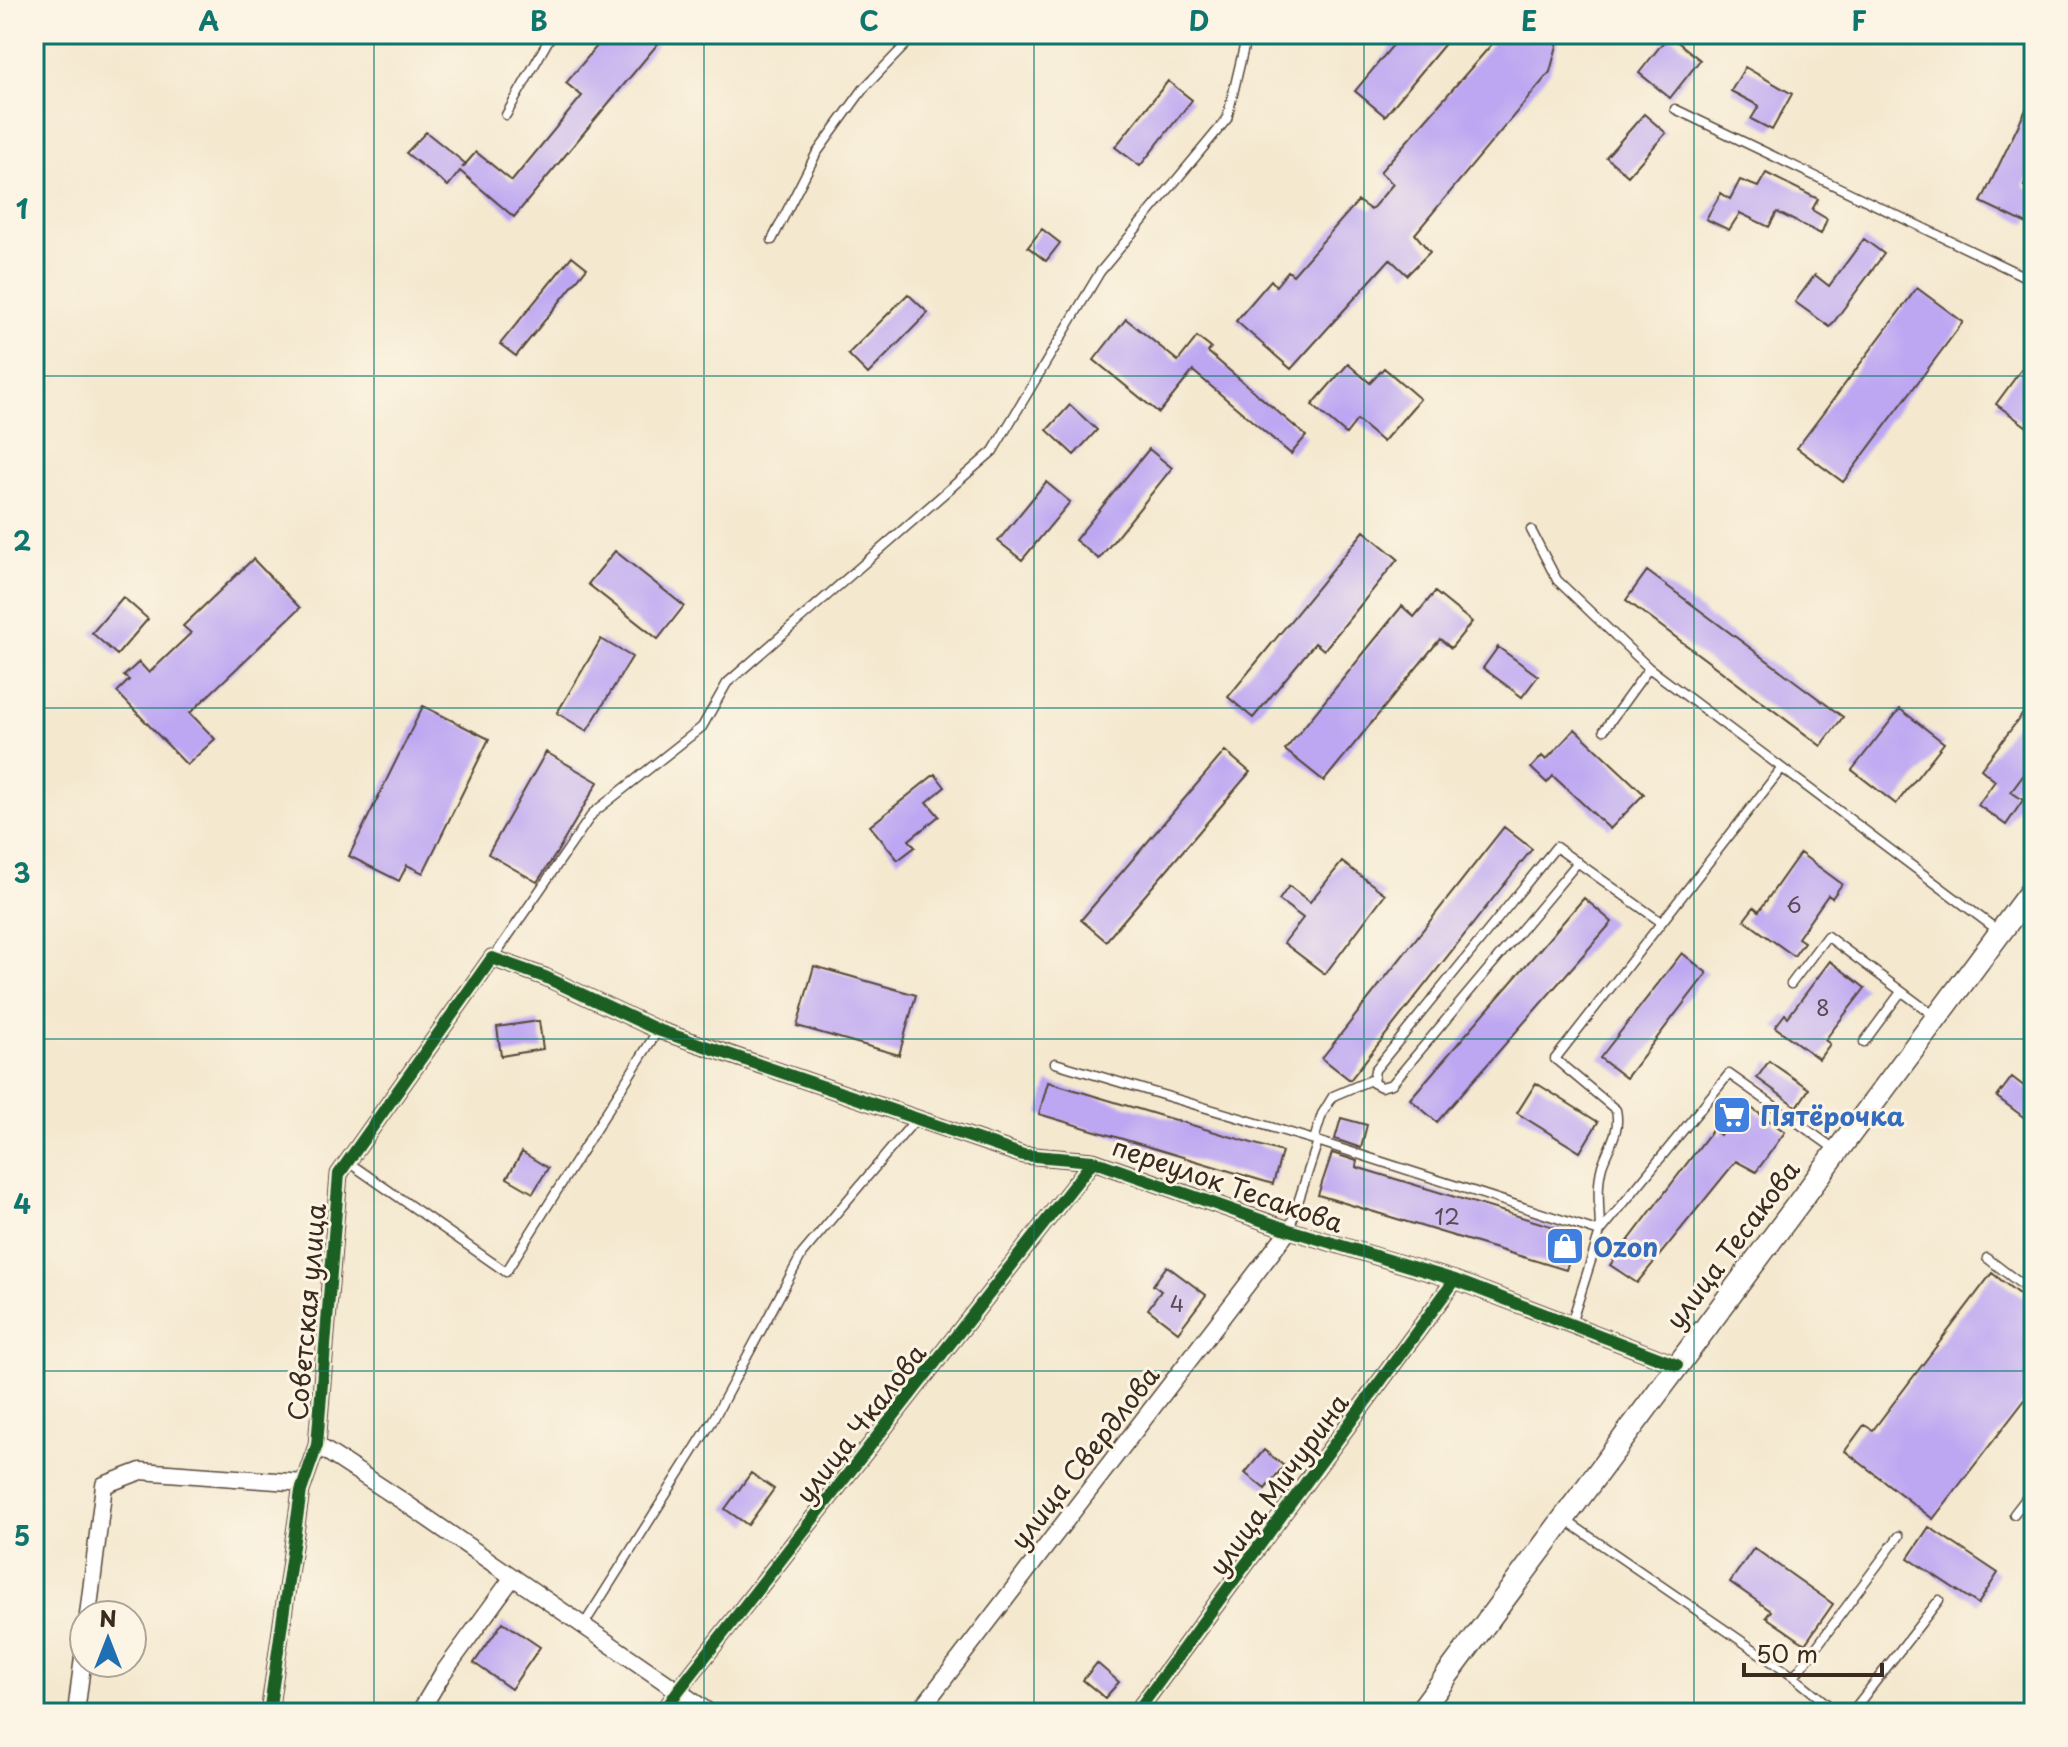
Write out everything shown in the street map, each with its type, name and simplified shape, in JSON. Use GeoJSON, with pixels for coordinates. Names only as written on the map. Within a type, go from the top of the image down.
{"type":"FeatureCollection","features":[{"type":"Feature","properties":{"kind":"main road","name":"улица Тесакова"},"geometry":{"type":"LineString","coordinates":[[1419,1713],[2034,887]]}},
{"type":"Feature","properties":{"kind":"street","name":"переулок Тесакова"},"geometry":{"type":"LineString","coordinates":[[492,958],[545,977],[658,1030],[917,1119],[1023,1155],[1093,1161],[1289,1230],[1455,1280],[1677,1365]]}},
{"type":"Feature","properties":{"kind":"street","name":"Советская улица"},"geometry":{"type":"LineString","coordinates":[[269,1713],[301,1491],[317,1445],[339,1174],[492,958]]}},
{"type":"Feature","properties":{"kind":"street","name":"улица Чкалова"},"geometry":{"type":"LineString","coordinates":[[663,1713],[1093,1161]]}},
{"type":"Feature","properties":{"kind":"street","name":"улица Свердлова"},"geometry":{"type":"LineString","coordinates":[[918,1713],[1289,1230]]}},
{"type":"Feature","properties":{"kind":"street","name":"улица Мичурина"},"geometry":{"type":"LineString","coordinates":[[1136,1713],[1455,1280]]}},
{"type":"Feature","properties":{"kind":"street"},"geometry":{"type":"LineString","coordinates":[[317,1445],[710,1713]]}},
{"type":"Feature","properties":{"kind":"street"},"geometry":{"type":"LineString","coordinates":[[90,1599],[104,1485],[141,1471],[304,1483]]}},
{"type":"Feature","properties":{"kind":"street"},"geometry":{"type":"LineString","coordinates":[[419,1713],[443,1673],[513,1577]]}},
{"type":"Feature","properties":{"kind":"street"},"geometry":{"type":"LineString","coordinates":[[76,1713],[80,1679]]}},
{"type":"Feature","properties":{"kind":"lane"},"geometry":{"type":"LineString","coordinates":[[506,115],[552,34]]}},
{"type":"Feature","properties":{"kind":"lane"},"geometry":{"type":"LineString","coordinates":[[772,240],[816,154],[864,88],[916,34]]}},
{"type":"Feature","properties":{"kind":"lane"},"geometry":{"type":"LineString","coordinates":[[492,958],[593,813],[702,727],[727,683],[993,451],[1100,272],[1227,119],[1244,47],[1237,34]]}},
{"type":"Feature","properties":{"kind":"lane"},"geometry":{"type":"LineString","coordinates":[[1675,109],[2034,281]]}},
{"type":"Feature","properties":{"kind":"lane"},"geometry":{"type":"LineString","coordinates":[[1531,530],[1557,580],[1649,668],[2000,932]]}},
{"type":"Feature","properties":{"kind":"lane"},"geometry":{"type":"LineString","coordinates":[[1604,730],[1649,668]]}},
{"type":"Feature","properties":{"kind":"lane"},"geometry":{"type":"LineString","coordinates":[[1571,1324],[1600,1232],[1601,1168],[1619,1121],[1611,1104],[1555,1059],[1782,768]]}},
{"type":"Feature","properties":{"kind":"lane"},"geometry":{"type":"LineString","coordinates":[[1578,862],[1392,1084],[1381,1087],[1373,1083],[1375,1070],[1556,847],[1578,862],[1661,922]]}},
{"type":"Feature","properties":{"kind":"lane"},"geometry":{"type":"LineString","coordinates":[[1791,984],[1827,936],[1936,1018]]}},
{"type":"Feature","properties":{"kind":"lane"},"geometry":{"type":"LineString","coordinates":[[1864,1042],[1901,992]]}},
{"type":"Feature","properties":{"kind":"lane"},"geometry":{"type":"LineString","coordinates":[[348,1162],[506,1272],[658,1030]]}},
{"type":"Feature","properties":{"kind":"lane"},"geometry":{"type":"LineString","coordinates":[[1055,1063],[1316,1141],[1600,1232]]}},
{"type":"Feature","properties":{"kind":"lane"},"geometry":{"type":"LineString","coordinates":[[1600,1232],[1729,1074],[1837,1151]]}},
{"type":"Feature","properties":{"kind":"lane"},"geometry":{"type":"LineString","coordinates":[[1289,1230],[1322,1114],[1333,1096],[1373,1079]]}},
{"type":"Feature","properties":{"kind":"lane"},"geometry":{"type":"LineString","coordinates":[[583,1626],[713,1420],[802,1254],[917,1119]]}},
{"type":"Feature","properties":{"kind":"lane"},"geometry":{"type":"LineString","coordinates":[[1987,1258],[2034,1294]]}},
{"type":"Feature","properties":{"kind":"lane"},"geometry":{"type":"LineString","coordinates":[[2014,1514],[2034,1488]]}},
{"type":"Feature","properties":{"kind":"lane"},"geometry":{"type":"LineString","coordinates":[[1563,1518],[1794,1677],[1838,1713]]}},
{"type":"Feature","properties":{"kind":"lane"},"geometry":{"type":"LineString","coordinates":[[1794,1677],[1899,1536]]}},
{"type":"Feature","properties":{"kind":"lane"},"geometry":{"type":"LineString","coordinates":[[1851,1713],[1939,1600]]}},
{"type":"Feature","properties":{"kind":"building"},"geometry":{"type":"Polygon","coordinates":[[[607,34],[666,34],[514,217],[460,171],[448,186],[406,153],[426,132],[466,164],[476,152],[512,181],[582,96],[566,83],[607,34]]]}},
{"type":"Feature","properties":{"kind":"building"},"geometry":{"type":"Polygon","coordinates":[[[1402,34],[1441,34],[1448,40],[1385,116],[1355,91],[1402,34]]]}},
{"type":"Feature","properties":{"kind":"building"},"geometry":{"type":"Polygon","coordinates":[[[1494,34],[1560,34],[1550,72],[1415,234],[1430,252],[1407,275],[1390,259],[1291,369],[1236,321],[1271,280],[1276,286],[1288,271],[1293,275],[1358,201],[1371,210],[1393,184],[1380,172],[1492,44],[1494,34]]]}},
{"type":"Feature","properties":{"kind":"building"},"geometry":{"type":"Polygon","coordinates":[[[1669,35],[1700,60],[1670,98],[1639,73],[1669,35]]]}},
{"type":"Feature","properties":{"kind":"building"},"geometry":{"type":"Polygon","coordinates":[[[1745,67],[1792,94],[1772,130],[1751,119],[1759,106],[1731,91],[1745,67]]]}},
{"type":"Feature","properties":{"kind":"building"},"geometry":{"type":"Polygon","coordinates":[[[1168,81],[1192,100],[1140,166],[1115,147],[1168,81]]]}},
{"type":"Feature","properties":{"kind":"building"},"geometry":{"type":"Polygon","coordinates":[[[2034,93],[2034,166],[2024,186],[2034,191],[2034,209],[2027,224],[1981,202],[2034,93]]]}},
{"type":"Feature","properties":{"kind":"building"},"geometry":{"type":"Polygon","coordinates":[[[1644,114],[1666,133],[1628,176],[1606,157],[1644,114]]]}},
{"type":"Feature","properties":{"kind":"building"},"geometry":{"type":"Polygon","coordinates":[[[1766,173],[1818,199],[1812,210],[1827,219],[1821,234],[1777,212],[1769,227],[1740,213],[1729,230],[1706,219],[1721,193],[1730,199],[1740,180],[1758,187],[1766,173]]]}},
{"type":"Feature","properties":{"kind":"building"},"geometry":{"type":"Polygon","coordinates":[[[1042,229],[1060,243],[1046,261],[1028,247],[1042,229]]]}},
{"type":"Feature","properties":{"kind":"building"},"geometry":{"type":"Polygon","coordinates":[[[1864,239],[1884,254],[1830,327],[1795,302],[1815,275],[1829,286],[1864,239]]]}},
{"type":"Feature","properties":{"kind":"building"},"geometry":{"type":"Polygon","coordinates":[[[572,256],[587,268],[516,356],[500,344],[572,256]]]}},
{"type":"Feature","properties":{"kind":"building"},"geometry":{"type":"Polygon","coordinates":[[[1917,288],[1963,322],[1843,482],[1797,448],[1917,288]]]}},
{"type":"Feature","properties":{"kind":"building"},"geometry":{"type":"Polygon","coordinates":[[[908,294],[928,313],[868,374],[848,354],[908,294]]]}},
{"type":"Feature","properties":{"kind":"building"},"geometry":{"type":"Polygon","coordinates":[[[1126,319],[1178,361],[1197,337],[1211,348],[1208,352],[1306,436],[1291,454],[1193,371],[1159,413],[1094,360],[1126,319]]]}},
{"type":"Feature","properties":{"kind":"building"},"geometry":{"type":"Polygon","coordinates":[[[1348,364],[1370,383],[1384,368],[1420,399],[1383,442],[1357,420],[1346,434],[1312,405],[1348,364]]]}},
{"type":"Feature","properties":{"kind":"building"},"geometry":{"type":"Polygon","coordinates":[[[2024,366],[2034,374],[2034,432],[1996,404],[2024,366]]]}},
{"type":"Feature","properties":{"kind":"building"},"geometry":{"type":"Polygon","coordinates":[[[1070,405],[1097,430],[1074,455],[1047,430],[1070,405]]]}},
{"type":"Feature","properties":{"kind":"building"},"geometry":{"type":"Polygon","coordinates":[[[1149,449],[1172,468],[1099,559],[1075,540],[1149,449]]]}},
{"type":"Feature","properties":{"kind":"building"},"geometry":{"type":"Polygon","coordinates":[[[1046,482],[1070,502],[1022,560],[998,541],[1046,482]]]}},
{"type":"Feature","properties":{"kind":"building"},"geometry":{"type":"Polygon","coordinates":[[[1364,531],[1398,559],[1324,650],[1315,643],[1253,718],[1228,697],[1364,531]]]}},
{"type":"Feature","properties":{"kind":"building"},"geometry":{"type":"Polygon","coordinates":[[[615,551],[684,606],[658,639],[588,584],[615,551]]]}},
{"type":"Feature","properties":{"kind":"building"},"geometry":{"type":"Polygon","coordinates":[[[253,559],[300,608],[190,713],[215,739],[187,765],[117,692],[129,680],[124,676],[139,662],[149,673],[191,633],[183,626],[253,559]]]}},
{"type":"Feature","properties":{"kind":"building"},"geometry":{"type":"Polygon","coordinates":[[[1647,571],[1843,717],[1821,746],[1626,600],[1647,571]]]}},
{"type":"Feature","properties":{"kind":"building"},"geometry":{"type":"Polygon","coordinates":[[[1435,592],[1472,622],[1451,648],[1440,639],[1324,781],[1285,750],[1402,606],[1414,617],[1435,592]]]}},
{"type":"Feature","properties":{"kind":"building"},"geometry":{"type":"Polygon","coordinates":[[[123,597],[148,619],[117,655],[92,633],[123,597]]]}},
{"type":"Feature","properties":{"kind":"building"},"geometry":{"type":"Polygon","coordinates":[[[601,639],[632,657],[587,731],[557,713],[601,639]]]}},
{"type":"Feature","properties":{"kind":"building"},"geometry":{"type":"Polygon","coordinates":[[[1498,647],[1538,676],[1522,697],[1483,668],[1498,647]]]}},
{"type":"Feature","properties":{"kind":"building"},"geometry":{"type":"Polygon","coordinates":[[[2034,699],[2034,761],[2011,792],[2023,800],[2006,825],[1978,805],[1995,781],[1981,769],[2034,699]]]}},
{"type":"Feature","properties":{"kind":"building"},"geometry":{"type":"Polygon","coordinates":[[[423,706],[489,739],[423,873],[407,865],[399,881],[349,856],[423,706]]]}},
{"type":"Feature","properties":{"kind":"building"},"geometry":{"type":"Polygon","coordinates":[[[1900,709],[1944,743],[1896,804],[1852,770],[1900,709]]]}},
{"type":"Feature","properties":{"kind":"building"},"geometry":{"type":"Polygon","coordinates":[[[1575,729],[1644,794],[1610,829],[1553,776],[1547,783],[1531,768],[1542,756],[1546,760],[1575,729]]]}},
{"type":"Feature","properties":{"kind":"building"},"geometry":{"type":"Polygon","coordinates":[[[1225,751],[1250,772],[1106,941],[1081,920],[1225,751]]]}},
{"type":"Feature","properties":{"kind":"building"},"geometry":{"type":"Polygon","coordinates":[[[546,752],[598,782],[537,882],[488,854],[546,752]]]}},
{"type":"Feature","properties":{"kind":"building"},"geometry":{"type":"Polygon","coordinates":[[[935,774],[945,787],[927,802],[939,816],[909,840],[915,847],[898,860],[870,826],[935,774]]]}},
{"type":"Feature","properties":{"kind":"building"},"geometry":{"type":"Polygon","coordinates":[[[1504,827],[1532,849],[1350,1080],[1322,1058],[1504,827]]]}},
{"type":"Feature","properties":{"kind":"building"},"geometry":{"type":"Polygon","coordinates":[[[1800,853],[1842,884],[1832,898],[1828,895],[1798,938],[1804,942],[1794,956],[1744,920],[1754,907],[1759,911],[1800,853]]]}},
{"type":"Feature","properties":{"kind":"building"},"geometry":{"type":"Polygon","coordinates":[[[1342,862],[1385,894],[1325,974],[1284,943],[1303,918],[1279,900],[1289,886],[1310,902],[1342,862]]]}},
{"type":"Feature","properties":{"kind":"building"},"geometry":{"type":"Polygon","coordinates":[[[1584,898],[1612,922],[1437,1122],[1410,1099],[1584,898]]]}},
{"type":"Feature","properties":{"kind":"building"},"geometry":{"type":"Polygon","coordinates":[[[1682,953],[1707,973],[1626,1078],[1600,1058],[1682,953]]]}},
{"type":"Feature","properties":{"kind":"building"},"geometry":{"type":"Polygon","coordinates":[[[1830,961],[1865,988],[1825,1040],[1830,1044],[1819,1059],[1775,1027],[1785,1014],[1788,1017],[1830,961]]]}},
{"type":"Feature","properties":{"kind":"building"},"geometry":{"type":"Polygon","coordinates":[[[814,966],[916,995],[899,1055],[797,1026],[814,966]]]}},
{"type":"Feature","properties":{"kind":"building"},"geometry":{"type":"Polygon","coordinates":[[[539,1021],[543,1049],[501,1056],[497,1027],[539,1021]]]}},
{"type":"Feature","properties":{"kind":"building"},"geometry":{"type":"Polygon","coordinates":[[[1769,1061],[1809,1089],[1797,1107],[1757,1078],[1769,1061]]]}},
{"type":"Feature","properties":{"kind":"building"},"geometry":{"type":"Polygon","coordinates":[[[2012,1077],[2034,1094],[2034,1125],[1997,1097],[2012,1077]]]}},
{"type":"Feature","properties":{"kind":"building"},"geometry":{"type":"Polygon","coordinates":[[[1048,1082],[1282,1152],[1273,1184],[1039,1114],[1048,1082]]]}},
{"type":"Feature","properties":{"kind":"building"},"geometry":{"type":"Polygon","coordinates":[[[1536,1083],[1598,1122],[1580,1152],[1517,1113],[1536,1083]]]}},
{"type":"Feature","properties":{"kind":"building"},"geometry":{"type":"Polygon","coordinates":[[[1743,1102],[1785,1132],[1756,1172],[1736,1161],[1637,1283],[1610,1265],[1713,1129],[1720,1135],[1743,1102]]]}},
{"type":"Feature","properties":{"kind":"building"},"geometry":{"type":"Polygon","coordinates":[[[1341,1118],[1367,1125],[1361,1148],[1335,1139],[1341,1118]]]}},
{"type":"Feature","properties":{"kind":"building"},"geometry":{"type":"Polygon","coordinates":[[[522,1152],[548,1168],[533,1193],[507,1178],[522,1152]]]}},
{"type":"Feature","properties":{"kind":"building"},"geometry":{"type":"Polygon","coordinates":[[[1332,1153],[1357,1161],[1356,1167],[1577,1234],[1566,1270],[1318,1195],[1332,1153]]]}},
{"type":"Feature","properties":{"kind":"building"},"geometry":{"type":"Polygon","coordinates":[[[1167,1266],[1206,1295],[1178,1332],[1148,1309],[1161,1291],[1153,1285],[1167,1266]]]}},
{"type":"Feature","properties":{"kind":"building"},"geometry":{"type":"Polygon","coordinates":[[[1992,1273],[2034,1306],[2034,1388],[1933,1519],[1845,1451],[1864,1425],[1873,1430],[1992,1273]]]}},
{"type":"Feature","properties":{"kind":"building"},"geometry":{"type":"Polygon","coordinates":[[[1264,1450],[1284,1466],[1265,1489],[1245,1473],[1264,1450]]]}},
{"type":"Feature","properties":{"kind":"building"},"geometry":{"type":"Polygon","coordinates":[[[751,1473],[774,1489],[748,1525],[725,1509],[751,1473]]]}},
{"type":"Feature","properties":{"kind":"building"},"geometry":{"type":"Polygon","coordinates":[[[1929,1527],[1998,1573],[1978,1604],[1908,1558],[1929,1527]]]}},
{"type":"Feature","properties":{"kind":"building"},"geometry":{"type":"Polygon","coordinates":[[[1754,1548],[1833,1604],[1805,1644],[1766,1617],[1771,1611],[1730,1582],[1754,1548]]]}},
{"type":"Feature","properties":{"kind":"building"},"geometry":{"type":"Polygon","coordinates":[[[503,1622],[540,1647],[511,1689],[474,1663],[503,1622]]]}},
{"type":"Feature","properties":{"kind":"building"},"geometry":{"type":"Polygon","coordinates":[[[1097,1663],[1119,1682],[1105,1698],[1083,1680],[1097,1663]]]}},
{"type":"Feature","properties":{"kind":"cycle path"},"geometry":{"type":"LineString","coordinates":[[269,1713],[301,1491],[317,1445],[339,1174],[492,958],[545,977],[658,1030],[1023,1155],[1093,1161],[1289,1230],[1455,1280],[1677,1365]]}},
{"type":"Feature","properties":{"kind":"cycle path"},"geometry":{"type":"LineString","coordinates":[[663,1713],[1093,1161]]}},
{"type":"Feature","properties":{"kind":"cycle path"},"geometry":{"type":"LineString","coordinates":[[1136,1713],[1455,1280]]}},
{"type":"Feature","properties":{"kind":"place","name":"Пятёрочка"},"geometry":{"type":"Point","coordinates":[1732,1115]}},
{"type":"Feature","properties":{"kind":"place","name":"Ozon"},"geometry":{"type":"Point","coordinates":[1565,1246]}}]}
